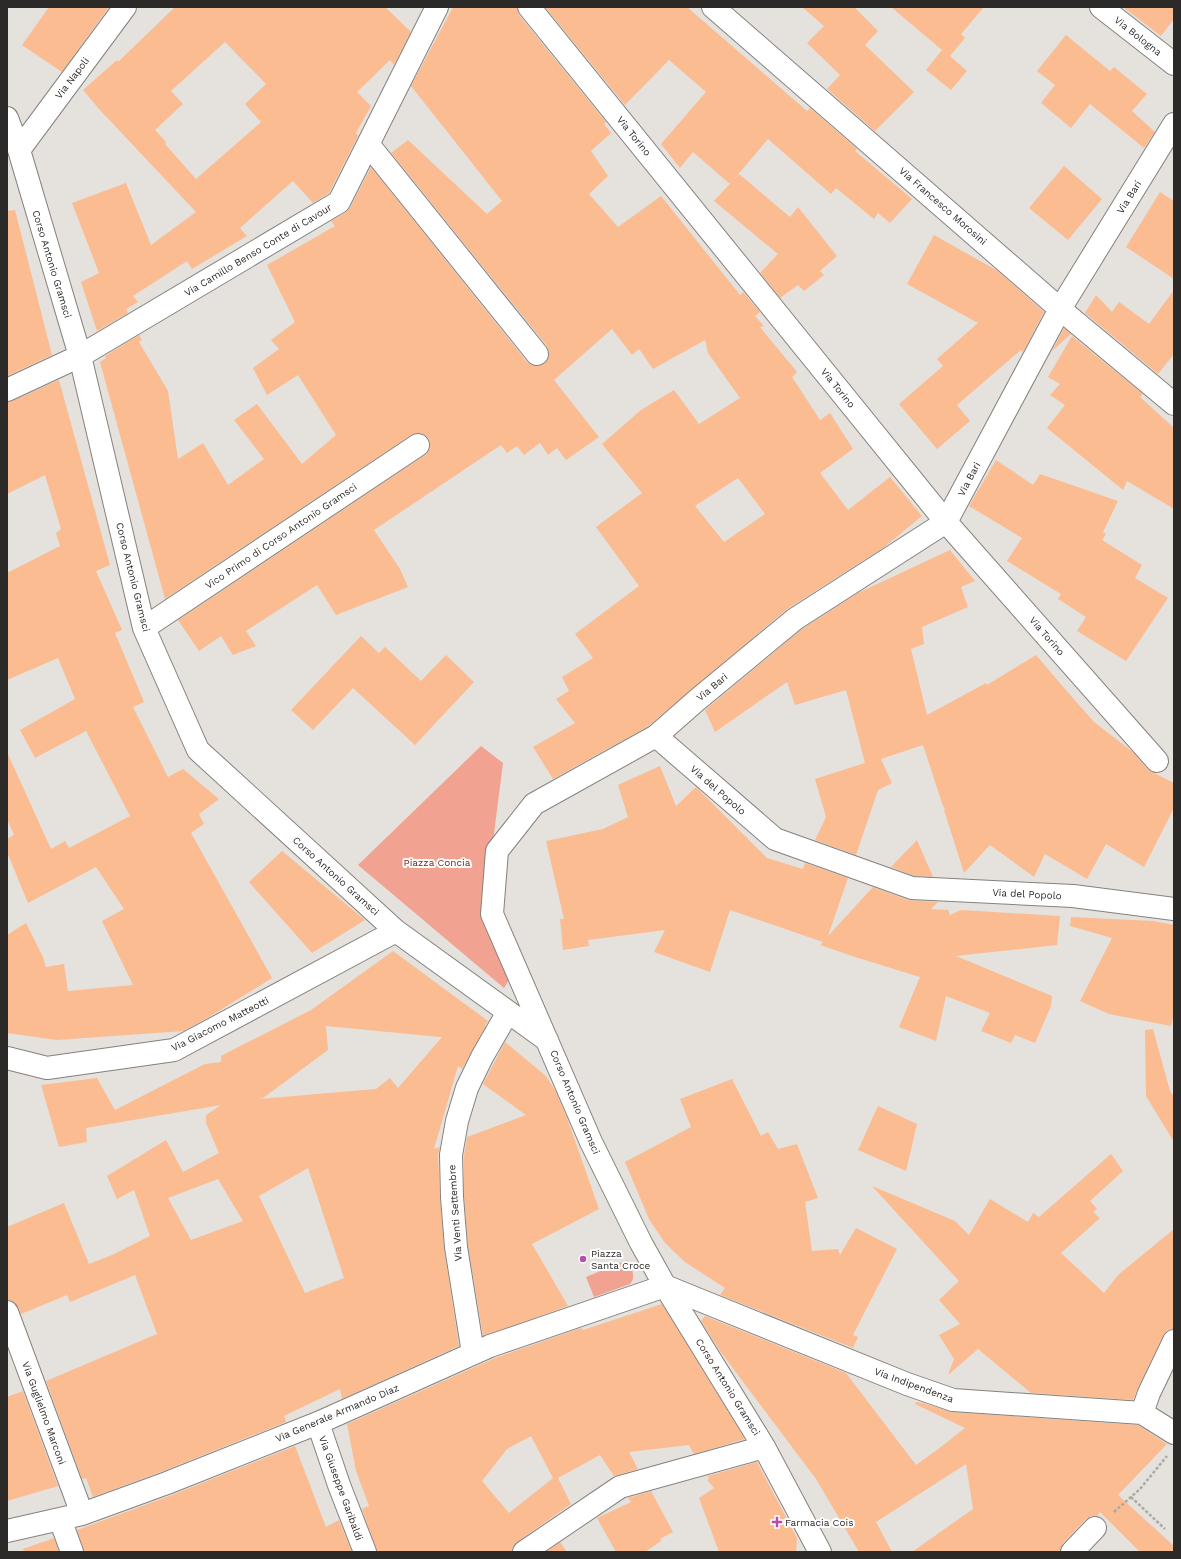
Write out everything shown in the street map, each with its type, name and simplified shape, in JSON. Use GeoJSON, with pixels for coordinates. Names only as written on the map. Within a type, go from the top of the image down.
{"type":"FeatureCollection","features":[{"type":"Feature","properties":{"kind":"street","name":"Via Napoli"},"geometry":{"type":"LineString","coordinates":[[19,150],[125,7]]}},
{"type":"Feature","properties":{"kind":"street","name":"Via Camillo Benso Conte di Cavour"},"geometry":{"type":"LineString","coordinates":[[7,390],[80,356],[339,202],[437,7]]}},
{"type":"Feature","properties":{"kind":"street","name":"Via Torino"},"geometry":{"type":"LineString","coordinates":[[530,7],[946,522],[1157,761]]}},
{"type":"Feature","properties":{"kind":"street","name":"Via Francesco Morosini"},"geometry":{"type":"LineString","coordinates":[[713,7],[1060,309],[1174,404]]}},
{"type":"Feature","properties":{"kind":"street","name":"Via Bologna"},"geometry":{"type":"LineString","coordinates":[[1101,7],[1174,64]]}},
{"type":"Feature","properties":{"kind":"street","name":"Corso Antonio Gramsci"},"geometry":{"type":"LineString","coordinates":[[7,118],[19,150],[80,356],[144,628],[198,750],[396,931],[548,1040],[590,1142],[641,1243],[665,1286],[764,1447],[820,1552]]}},
{"type":"Feature","properties":{"kind":"street","name":"Via Bari"},"geometry":{"type":"LineString","coordinates":[[656,736],[795,619],[946,522],[1060,309],[1174,124]]}},
{"type":"Feature","properties":{"kind":"street"},"geometry":{"type":"LineString","coordinates":[[368,144],[537,354]]}},
{"type":"Feature","properties":{"kind":"street","name":"Vico Primo di Corso Antonio Gramsci"},"geometry":{"type":"LineString","coordinates":[[144,628],[418,445]]}},
{"type":"Feature","properties":{"kind":"street"},"geometry":{"type":"LineString","coordinates":[[548,1040],[492,914],[497,851],[534,804],[656,736]]}},
{"type":"Feature","properties":{"kind":"street","name":"Via del Popolo"},"geometry":{"type":"LineString","coordinates":[[656,736],[775,840],[912,888],[1073,896],[1174,909]]}},
{"type":"Feature","properties":{"kind":"street","name":"Via Giacomo Matteotti"},"geometry":{"type":"LineString","coordinates":[[7,1058],[47,1068],[174,1050],[396,931]]}},
{"type":"Feature","properties":{"kind":"street","name":"Via Venti Settembre"},"geometry":{"type":"LineString","coordinates":[[473,1353],[456,1247],[452,1197],[451,1155],[457,1121],[467,1088],[482,1057],[508,1012]]}},
{"type":"Feature","properties":{"kind":"street","name":"Via Generale Armando Diaz"},"geometry":{"type":"LineString","coordinates":[[7,1531],[82,1514],[167,1483],[318,1423],[490,1346],[665,1286]]}},
{"type":"Feature","properties":{"kind":"street","name":"Via Indipendenza"},"geometry":{"type":"LineString","coordinates":[[665,1286],[907,1384],[953,1400],[1142,1413],[1174,1433]]}},
{"type":"Feature","properties":{"kind":"street","name":"Via Guglielmo Marconi"},"geometry":{"type":"LineString","coordinates":[[7,1312],[82,1514]]}},
{"type":"Feature","properties":{"kind":"street"},"geometry":{"type":"LineString","coordinates":[[1142,1413],[1149,1393],[1174,1341]]}},
{"type":"Feature","properties":{"kind":"street","name":"Via Giuseppe Garibaldi"},"geometry":{"type":"LineString","coordinates":[[318,1423],[339,1485],[365,1552]]}},
{"type":"Feature","properties":{"kind":"street"},"geometry":{"type":"LineString","coordinates":[[524,1552],[620,1487],[764,1447]]}},
{"type":"Feature","properties":{"kind":"street"},"geometry":{"type":"LineString","coordinates":[[60,1519],[72,1552]]}},
{"type":"Feature","properties":{"kind":"street"},"geometry":{"type":"LineString","coordinates":[[1072,1552],[1095,1528]]}},
{"type":"Feature","properties":{"kind":"path"},"geometry":{"type":"LineString","coordinates":[[1095,1528],[1140,1489],[1169,1454]]}},
{"type":"Feature","properties":{"kind":"path"},"geometry":{"type":"LineString","coordinates":[[1131,1498],[1165,1529]]}},
{"type":"Feature","properties":{"kind":"green space","name":"Piazza Concia"},"geometry":{"type":"Polygon","coordinates":[[[481,746],[503,763],[483,919],[512,975],[504,988],[358,865],[481,746]]]}},
{"type":"Feature","properties":{"kind":"green space"},"geometry":{"type":"Polygon","coordinates":[[[627,1260],[632,1269],[633,1275],[630,1284],[594,1297],[586,1277],[627,1260]]]}},
{"type":"Feature","properties":{"kind":"building"},"geometry":{"type":"Polygon","coordinates":[[[49,7],[109,7],[62,72],[22,45],[49,7]]]}},
{"type":"Feature","properties":{"kind":"building"},"geometry":{"type":"Polygon","coordinates":[[[175,7],[385,7],[411,32],[394,65],[390,60],[357,92],[371,106],[356,133],[358,136],[329,193],[313,203],[293,181],[240,228],[247,236],[192,269],[187,261],[133,296],[138,302],[126,309],[128,313],[97,331],[81,282],[99,273],[72,203],[126,183],[151,245],[196,212],[83,90],[117,60],[118,62],[175,7]],[[225,42],[171,91],[183,104],[155,130],[166,142],[165,144],[196,179],[261,122],[245,104],[266,84],[225,42]]]}},
{"type":"Feature","properties":{"kind":"building"},"geometry":{"type":"Polygon","coordinates":[[[453,7],[517,7],[519,15],[606,122],[604,124],[611,133],[591,151],[608,176],[589,194],[618,227],[661,196],[740,295],[743,292],[760,312],[755,316],[764,326],[760,327],[797,372],[792,377],[820,420],[830,413],[853,449],[820,473],[848,510],[890,477],[922,516],[883,548],[787,609],[647,727],[553,779],[533,747],[575,723],[556,699],[569,691],[562,677],[593,658],[575,634],[639,586],[596,527],[642,493],[602,444],[641,410],[674,390],[699,424],[740,398],[708,353],[705,340],[653,369],[639,349],[632,355],[612,329],[554,380],[599,437],[566,460],[557,448],[548,455],[540,443],[524,455],[517,446],[507,453],[501,445],[374,530],[400,569],[408,587],[336,615],[317,585],[246,631],[256,646],[233,655],[221,636],[199,651],[178,620],[425,455],[429,450],[429,438],[423,434],[417,433],[411,435],[165,599],[100,362],[106,358],[105,356],[139,335],[142,340],[139,342],[168,391],[178,459],[203,443],[228,485],[264,459],[234,420],[257,404],[302,464],[336,435],[298,375],[267,395],[253,368],[279,349],[271,340],[295,322],[267,265],[335,226],[331,221],[345,213],[350,208],[371,167],[527,362],[532,365],[539,366],[545,363],[548,359],[549,352],[547,346],[391,153],[408,140],[487,214],[502,201],[411,86],[453,7]],[[738,478],[695,506],[724,542],[765,514],[738,478]]]}},
{"type":"Feature","properties":{"kind":"building"},"geometry":{"type":"Polygon","coordinates":[[[545,7],[687,7],[807,111],[810,108],[857,149],[855,151],[912,199],[890,223],[878,213],[874,219],[836,188],[831,194],[768,139],[730,184],[693,152],[680,168],[661,144],[706,92],[669,60],[625,105],[545,7]]]}},
{"type":"Feature","properties":{"kind":"building"},"geometry":{"type":"Polygon","coordinates":[[[802,7],[854,7],[878,31],[865,45],[914,92],[875,131],[827,89],[840,75],[807,43],[824,26],[802,7]]]}},
{"type":"Feature","properties":{"kind":"building"},"geometry":{"type":"Polygon","coordinates":[[[891,7],[984,7],[961,34],[965,38],[950,56],[967,71],[951,90],[926,70],[942,50],[891,7]]]}},
{"type":"Feature","properties":{"kind":"building"},"geometry":{"type":"Polygon","coordinates":[[[1123,7],[1174,7],[1174,19],[1161,36],[1123,7]]]}},
{"type":"Feature","properties":{"kind":"building"},"geometry":{"type":"Polygon","coordinates":[[[1066,35],[1110,71],[1114,67],[1147,94],[1132,111],[1155,132],[1144,148],[1090,104],[1071,128],[1041,103],[1055,85],[1037,71],[1066,35]]]}},
{"type":"Feature","properties":{"kind":"building"},"geometry":{"type":"Polygon","coordinates":[[[1064,166],[1102,199],[1068,240],[1029,208],[1064,166]]]}},
{"type":"Feature","properties":{"kind":"building"},"geometry":{"type":"Polygon","coordinates":[[[739,174],[790,217],[798,207],[837,256],[820,271],[824,275],[804,291],[798,285],[780,298],[760,273],[778,254],[714,201],[739,174]]]}},
{"type":"Feature","properties":{"kind":"building"},"geometry":{"type":"Polygon","coordinates":[[[1160,192],[1174,201],[1174,279],[1126,247],[1160,192]]]}},
{"type":"Feature","properties":{"kind":"building"},"geometry":{"type":"Polygon","coordinates":[[[15,210],[52,355],[7,376],[7,211],[15,210]]]}},
{"type":"Feature","properties":{"kind":"building"},"geometry":{"type":"Polygon","coordinates":[[[934,235],[998,271],[1044,312],[1023,352],[1021,350],[957,405],[970,421],[937,449],[899,404],[943,366],[937,359],[978,323],[907,284],[934,235]]]}},
{"type":"Feature","properties":{"kind":"building"},"geometry":{"type":"Polygon","coordinates":[[[1174,290],[1174,354],[1158,374],[1085,313],[1096,295],[1112,312],[1119,302],[1149,324],[1174,290]]]}},
{"type":"Feature","properties":{"kind":"building"},"geometry":{"type":"Polygon","coordinates":[[[1064,328],[1071,334],[1052,351],[1064,328]]]}},
{"type":"Feature","properties":{"kind":"building"},"geometry":{"type":"Polygon","coordinates":[[[1072,336],[1143,394],[1140,397],[1174,428],[1174,509],[1127,481],[1123,490],[1047,428],[1065,405],[1050,395],[1060,384],[1048,377],[1072,336]]]}},
{"type":"Feature","properties":{"kind":"building"},"geometry":{"type":"Polygon","coordinates":[[[59,380],[110,565],[96,571],[122,630],[115,633],[144,702],[133,707],[168,777],[183,769],[219,799],[199,814],[204,824],[191,833],[272,978],[184,1031],[57,1040],[7,1033],[7,935],[26,923],[43,957],[46,967],[64,964],[68,991],[133,985],[102,921],[124,909],[96,867],[28,903],[7,852],[7,839],[14,835],[7,819],[7,752],[51,849],[65,841],[69,848],[130,816],[86,731],[35,758],[20,730],[75,699],[58,658],[7,680],[7,573],[60,546],[56,533],[61,529],[45,475],[7,494],[7,402],[59,380]]]}},
{"type":"Feature","properties":{"kind":"building"},"geometry":{"type":"Polygon","coordinates":[[[996,460],[1033,485],[1040,474],[1118,501],[1103,532],[1106,534],[1102,540],[1142,565],[1135,578],[1168,598],[1126,661],[1077,631],[1086,617],[1058,599],[1061,594],[1007,561],[1022,538],[969,506],[996,460]]]}},
{"type":"Feature","properties":{"kind":"building"},"geometry":{"type":"Polygon","coordinates":[[[950,550],[975,581],[961,587],[968,607],[922,627],[924,644],[911,649],[927,715],[986,683],[987,685],[1036,655],[1094,722],[1134,753],[1148,770],[1174,783],[1174,808],[1144,867],[1106,844],[1087,879],[1045,854],[1034,877],[990,845],[964,873],[944,810],[945,809],[923,745],[881,759],[892,783],[878,790],[856,855],[815,840],[826,817],[815,779],[865,763],[846,690],[795,705],[787,682],[715,732],[705,710],[802,629],[858,593],[950,550]]]}},
{"type":"Feature","properties":{"kind":"building"},"geometry":{"type":"Polygon","coordinates":[[[361,636],[379,653],[385,647],[421,681],[446,655],[474,682],[415,745],[353,688],[313,730],[291,710],[361,636]]]}},
{"type":"Feature","properties":{"kind":"building"},"geometry":{"type":"Polygon","coordinates":[[[660,766],[676,806],[696,787],[767,858],[803,869],[805,863],[848,878],[828,936],[873,887],[908,900],[938,902],[931,909],[948,910],[950,915],[961,910],[1060,916],[1057,945],[956,956],[1052,996],[1051,1006],[1035,1043],[1015,1035],[1011,1043],[981,1031],[990,1013],[946,996],[936,1041],[899,1027],[920,977],[820,945],[823,942],[730,910],[710,972],[654,952],[665,930],[588,940],[589,946],[563,950],[560,919],[564,919],[546,841],[603,829],[628,817],[618,785],[660,766]]]}},
{"type":"Feature","properties":{"kind":"building"},"geometry":{"type":"Polygon","coordinates":[[[917,840],[933,877],[914,876],[891,867],[917,840]]]}},
{"type":"Feature","properties":{"kind":"building"},"geometry":{"type":"Polygon","coordinates":[[[282,851],[365,920],[312,953],[249,882],[282,851]]]}},
{"type":"Feature","properties":{"kind":"building"},"geometry":{"type":"Polygon","coordinates":[[[1071,917],[1153,921],[1174,925],[1174,1014],[1171,1026],[1109,1014],[1080,1001],[1112,938],[1070,926],[1071,917]]]}},
{"type":"Feature","properties":{"kind":"building"},"geometry":{"type":"Polygon","coordinates":[[[393,951],[488,1021],[462,1069],[458,1066],[434,1149],[440,1147],[438,1155],[444,1248],[459,1346],[342,1399],[340,1389],[284,1416],[286,1422],[93,1497],[86,1478],[82,1479],[46,1381],[157,1334],[135,1275],[70,1302],[67,1295],[21,1314],[15,1303],[7,1300],[7,1227],[64,1203],[89,1264],[112,1255],[150,1236],[134,1190],[117,1199],[107,1176],[166,1140],[183,1172],[219,1153],[206,1123],[206,1115],[221,1105],[86,1128],[87,1142],[59,1147],[41,1085],[97,1078],[115,1110],[205,1064],[221,1062],[221,1056],[311,1010],[393,951]],[[326,1026],[328,1050],[263,1098],[259,1099],[376,1089],[390,1078],[398,1088],[442,1037],[440,1037],[326,1026]],[[308,1168],[259,1196],[305,1293],[344,1278],[308,1168]],[[218,1179],[168,1198],[191,1240],[243,1221],[218,1179]]]}},
{"type":"Feature","properties":{"kind":"building"},"geometry":{"type":"Polygon","coordinates":[[[1153,1029],[1170,1091],[1174,1097],[1174,1142],[1146,1096],[1145,1030],[1153,1029]]]}},
{"type":"Feature","properties":{"kind":"building"},"geometry":{"type":"Polygon","coordinates":[[[505,1042],[546,1076],[556,1092],[567,1118],[599,1209],[532,1244],[568,1306],[483,1336],[468,1246],[464,1196],[464,1156],[467,1137],[526,1115],[483,1084],[505,1042]]]}},
{"type":"Feature","properties":{"kind":"building"},"geometry":{"type":"Polygon","coordinates":[[[732,1079],[761,1136],[768,1132],[778,1149],[797,1144],[818,1198],[805,1202],[812,1251],[838,1249],[840,1255],[856,1228],[897,1249],[853,1335],[858,1337],[853,1348],[720,1295],[725,1288],[685,1262],[665,1243],[649,1219],[625,1162],[691,1127],[680,1099],[732,1079]]]}},
{"type":"Feature","properties":{"kind":"building"},"geometry":{"type":"Polygon","coordinates":[[[878,1106],[917,1124],[906,1171],[858,1150],[878,1106]]]}},
{"type":"Feature","properties":{"kind":"building"},"geometry":{"type":"Polygon","coordinates":[[[1111,1154],[1123,1171],[1090,1201],[1097,1209],[1093,1212],[1100,1218],[1061,1253],[1104,1293],[1118,1275],[1174,1229],[1174,1329],[1167,1330],[1163,1336],[1133,1400],[1031,1393],[978,1349],[948,1375],[954,1359],[939,1335],[960,1324],[939,1300],[959,1281],[872,1186],[955,1221],[969,1235],[990,1199],[1028,1222],[1033,1213],[1039,1217],[1111,1154]]]}},
{"type":"Feature","properties":{"kind":"building"},"geometry":{"type":"Polygon","coordinates":[[[662,1304],[745,1439],[694,1454],[689,1445],[629,1452],[638,1469],[614,1476],[600,1455],[558,1478],[571,1504],[517,1542],[513,1546],[512,1552],[377,1552],[362,1509],[369,1506],[356,1471],[347,1424],[495,1358],[581,1328],[583,1330],[662,1304]],[[531,1436],[507,1449],[482,1481],[509,1513],[553,1478],[531,1436]]]}},
{"type":"Feature","properties":{"kind":"building"},"geometry":{"type":"Polygon","coordinates":[[[705,1316],[846,1373],[916,1465],[965,1428],[915,1404],[916,1402],[952,1412],[1138,1425],[1167,1444],[1118,1495],[1174,1546],[1174,1552],[1140,1552],[1100,1512],[1097,1516],[1091,1516],[1086,1519],[1063,1543],[1060,1552],[912,1552],[973,1509],[966,1464],[876,1522],[892,1552],[859,1552],[816,1479],[720,1351],[701,1321],[705,1316]]]}},
{"type":"Feature","properties":{"kind":"building"},"geometry":{"type":"Polygon","coordinates":[[[23,1391],[58,1486],[7,1501],[7,1397],[23,1391]]]}},
{"type":"Feature","properties":{"kind":"building"},"geometry":{"type":"Polygon","coordinates":[[[295,1446],[326,1527],[339,1520],[352,1552],[84,1552],[77,1530],[172,1495],[295,1446]]]}},
{"type":"Feature","properties":{"kind":"building"},"geometry":{"type":"Polygon","coordinates":[[[757,1462],[797,1538],[796,1552],[719,1552],[699,1498],[714,1488],[707,1480],[709,1479],[708,1476],[757,1462]]]}},
{"type":"Feature","properties":{"kind":"building"},"geometry":{"type":"Polygon","coordinates":[[[651,1491],[673,1532],[660,1539],[661,1541],[645,1552],[616,1552],[597,1518],[631,1502],[628,1498],[651,1491]]]}},
{"type":"Feature","properties":{"kind":"building"},"geometry":{"type":"Polygon","coordinates":[[[54,1538],[59,1552],[24,1552],[23,1549],[54,1538]]]}},
{"type":"Feature","properties":{"kind":"building"},"geometry":{"type":"Polygon","coordinates":[[[560,1542],[567,1552],[546,1552],[560,1542]]]}},
{"type":"Feature","properties":{"kind":"place","name":"Piazza Santa Croce"},"geometry":{"type":"Point","coordinates":[583,1259]}},
{"type":"Feature","properties":{"kind":"place","name":"Farmacia Cois"},"geometry":{"type":"Point","coordinates":[777,1522]}}]}
